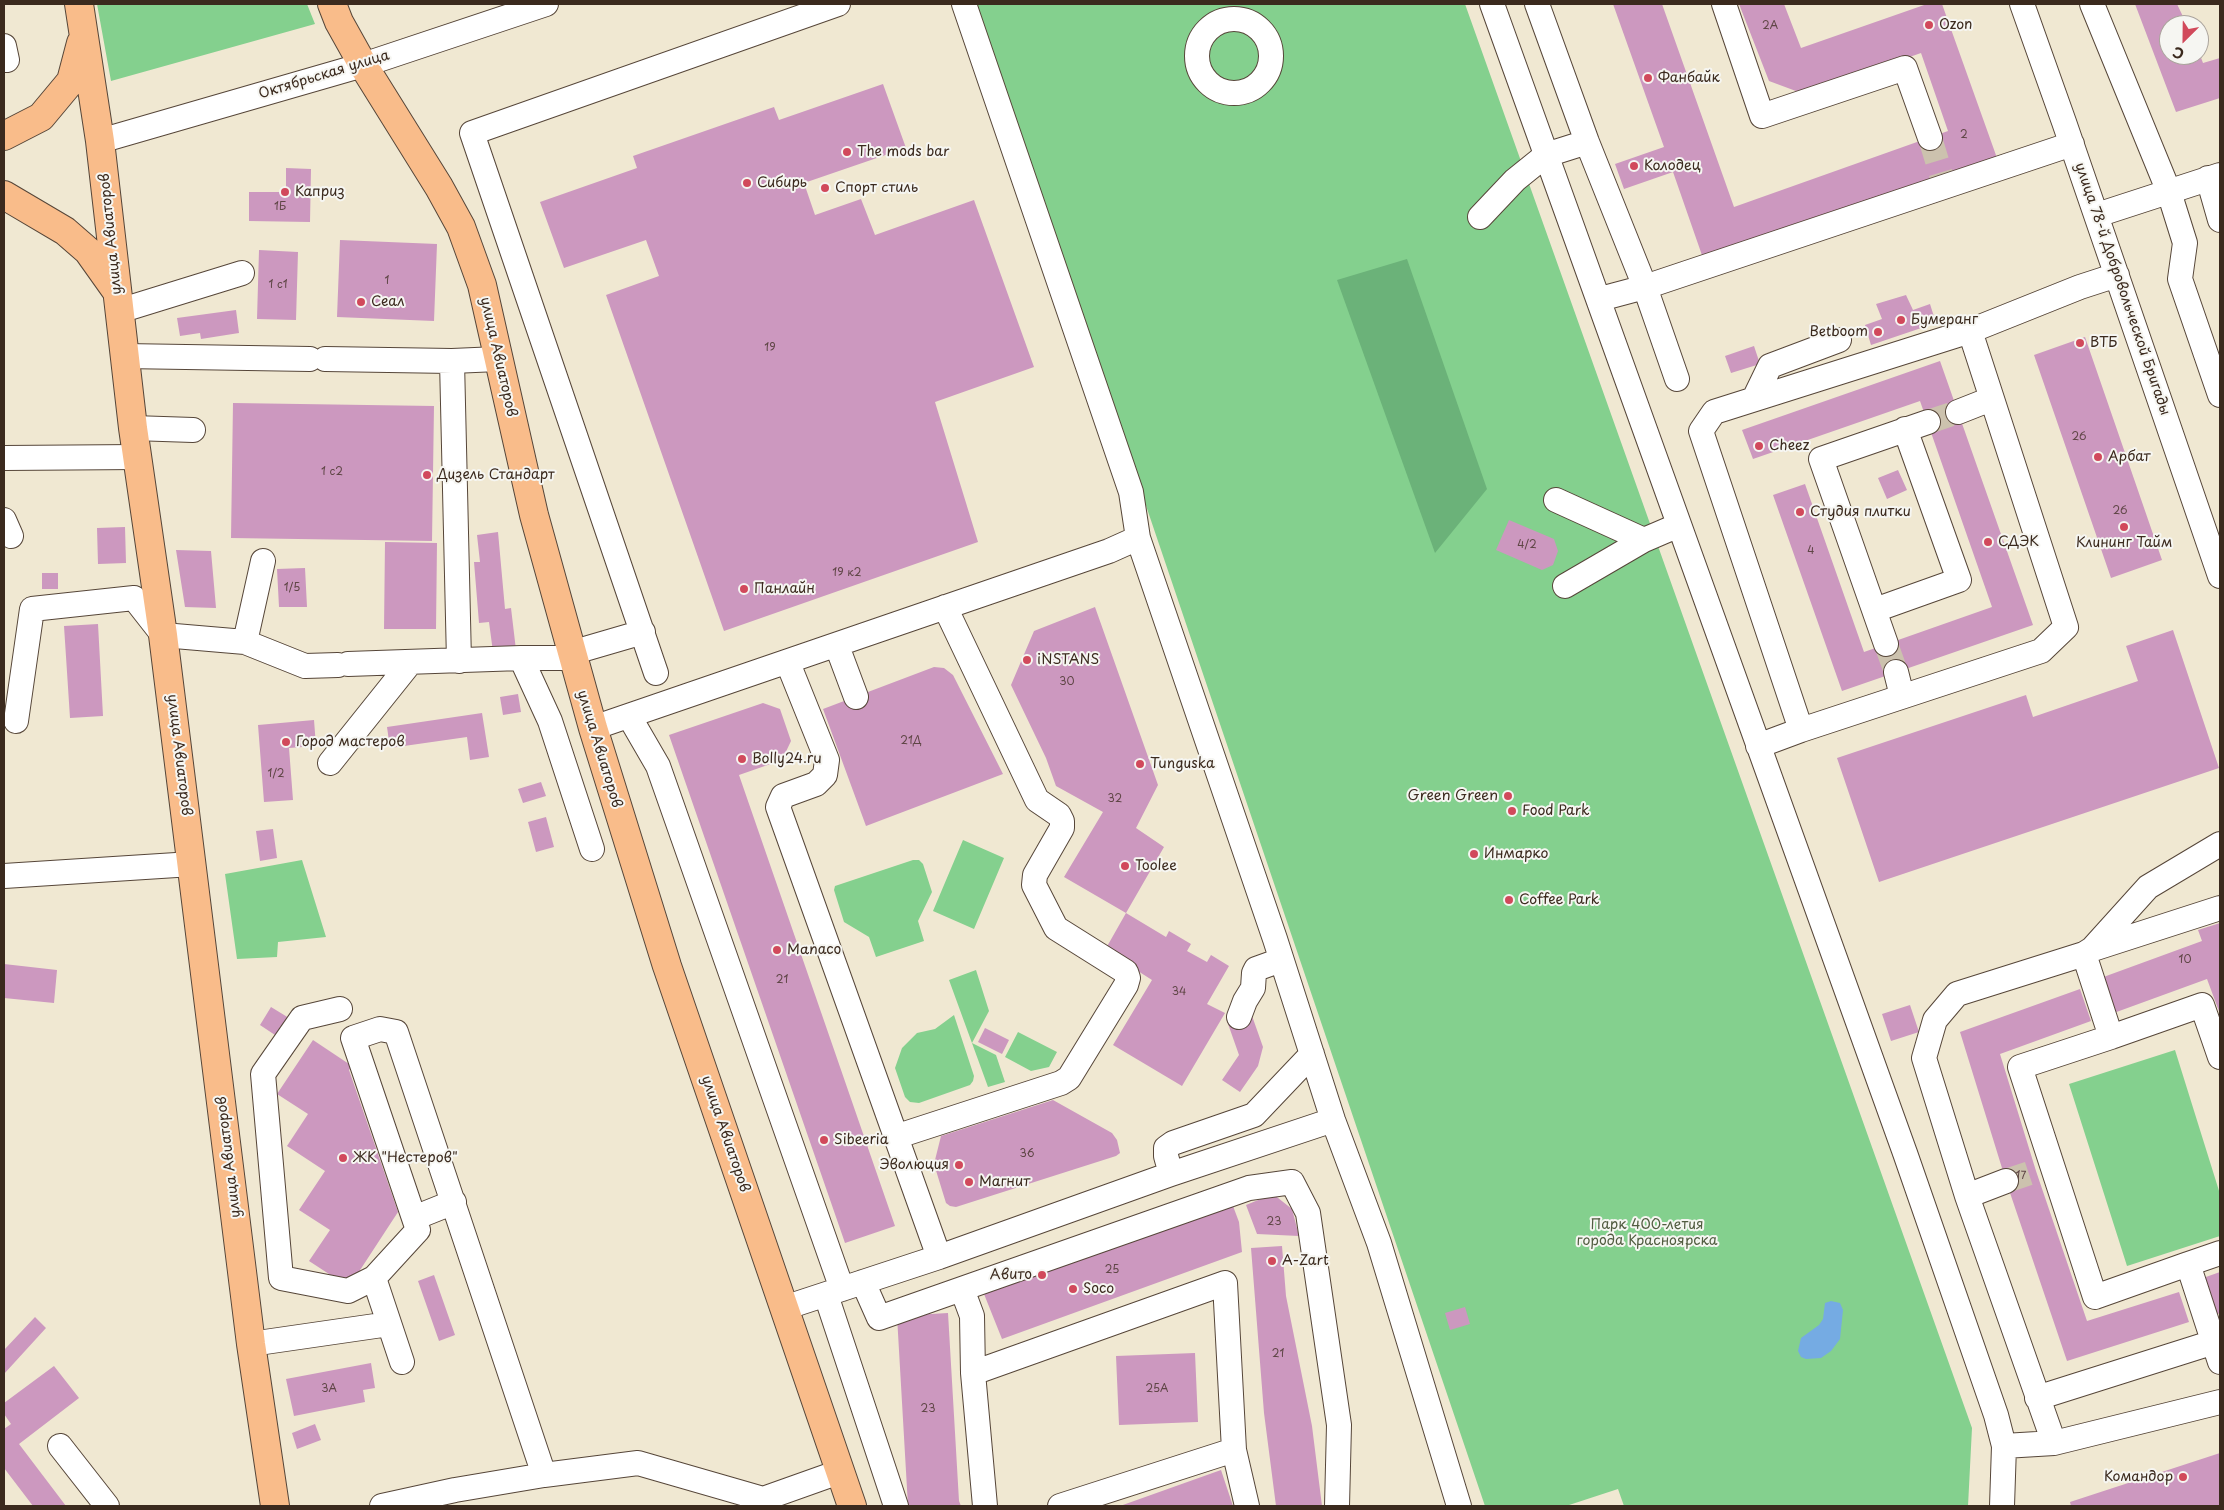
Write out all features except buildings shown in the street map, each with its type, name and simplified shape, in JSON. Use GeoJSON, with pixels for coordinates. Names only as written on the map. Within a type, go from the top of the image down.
{"type":"FeatureCollection","features":[{"type":"Feature","properties":{"kind":"main road","name":"улица Авиаторов"},"geometry":{"type":"LineString","coordinates":[[79,4],[100,141],[133,428],[164,635],[251,1344],[275,1506]]}},
{"type":"Feature","properties":{"kind":"main road","name":"улица Авиаторов"},"geometry":{"type":"LineString","coordinates":[[332,4],[339,22],[363,65],[439,187],[461,227],[482,285],[534,515],[571,655],[593,728],[667,966],[852,1506]]}},
{"type":"Feature","properties":{"kind":"main road"},"geometry":{"type":"LineString","coordinates":[[4,136],[41,117],[71,81],[84,34]]}},
{"type":"Feature","properties":{"kind":"main road"},"geometry":{"type":"LineString","coordinates":[[4,195],[71,236],[88,251],[118,301]]}},
{"type":"Feature","properties":{"kind":"street","name":"Октябрьская улица"},"geometry":{"type":"LineString","coordinates":[[100,141],[363,65],[546,4]]}},
{"type":"Feature","properties":{"kind":"street"},"geometry":{"type":"LineString","coordinates":[[656,673],[472,133],[838,4]]}},
{"type":"Feature","properties":{"kind":"street"},"geometry":{"type":"LineString","coordinates":[[964,4],[1131,492],[1138,538],[1282,960],[1333,1120],[1379,1243],[1459,1506]]}},
{"type":"Feature","properties":{"kind":"street"},"geometry":{"type":"LineString","coordinates":[[1492,4],[1600,300],[1905,1153],[1996,1415],[2004,1446],[2002,1506]]}},
{"type":"Feature","properties":{"kind":"street"},"geometry":{"type":"LineString","coordinates":[[1537,4],[1587,142],[1646,287],[1677,379]]}},
{"type":"Feature","properties":{"kind":"street"},"geometry":{"type":"LineString","coordinates":[[1724,4],[1762,116],[1906,68],[1930,138]]}},
{"type":"Feature","properties":{"kind":"street","name":"улица 78-й Добровольческой Бригады"},"geometry":{"type":"LineString","coordinates":[[2022,4],[2097,215],[2220,576]]}},
{"type":"Feature","properties":{"kind":"street"},"geometry":{"type":"LineString","coordinates":[[2092,4],[2169,192],[2185,243],[2180,279],[2220,395]]}},
{"type":"Feature","properties":{"kind":"street"},"geometry":{"type":"LineString","coordinates":[[4,46],[7,60],[4,60]]}},
{"type":"Feature","properties":{"kind":"street"},"geometry":{"type":"LineString","coordinates":[[1480,218],[1515,180],[1546,155],[1587,142]]}},
{"type":"Feature","properties":{"kind":"street"},"geometry":{"type":"LineString","coordinates":[[1600,300],[1646,287],[1943,182],[2072,144]]}},
{"type":"Feature","properties":{"kind":"street"},"geometry":{"type":"LineString","coordinates":[[2097,215],[2214,176],[2220,220]]}},
{"type":"Feature","properties":{"kind":"street"},"geometry":{"type":"LineString","coordinates":[[118,301],[242,273]]}},
{"type":"Feature","properties":{"kind":"street"},"geometry":{"type":"LineString","coordinates":[[1802,730],[1701,431],[1714,412],[1970,331],[2080,287],[2117,276]]}},
{"type":"Feature","properties":{"kind":"street"},"geometry":{"type":"LineString","coordinates":[[1758,746],[1902,696],[2041,651],[2066,627],[1970,331]]}},
{"type":"Feature","properties":{"kind":"street"},"geometry":{"type":"LineString","coordinates":[[1756,398],[1770,366],[1839,340]]}},
{"type":"Feature","properties":{"kind":"street"},"geometry":{"type":"LineString","coordinates":[[124,356],[498,360]]}},
{"type":"Feature","properties":{"kind":"street"},"geometry":{"type":"LineString","coordinates":[[452,361],[459,662]]}},
{"type":"Feature","properties":{"kind":"street"},"geometry":{"type":"LineString","coordinates":[[1958,412],[1991,399]]}},
{"type":"Feature","properties":{"kind":"street"},"geometry":{"type":"LineString","coordinates":[[1886,644],[1821,459],[1928,422]]}},
{"type":"Feature","properties":{"kind":"street"},"geometry":{"type":"LineString","coordinates":[[133,428],[193,430]]}},
{"type":"Feature","properties":{"kind":"street"},"geometry":{"type":"LineString","coordinates":[[1875,610],[1959,580],[1905,429]]}},
{"type":"Feature","properties":{"kind":"street"},"geometry":{"type":"LineString","coordinates":[[4,458],[138,457]]}},
{"type":"Feature","properties":{"kind":"street"},"geometry":{"type":"LineString","coordinates":[[1556,500],[1644,540]]}},
{"type":"Feature","properties":{"kind":"street"},"geometry":{"type":"LineString","coordinates":[[1565,586],[1644,540],[1679,525]]}},
{"type":"Feature","properties":{"kind":"street"},"geometry":{"type":"LineString","coordinates":[[593,728],[837,646],[1109,551],[1138,538]]}},
{"type":"Feature","properties":{"kind":"street"},"geometry":{"type":"LineString","coordinates":[[245,642],[263,561]]}},
{"type":"Feature","properties":{"kind":"street"},"geometry":{"type":"LineString","coordinates":[[16,721],[32,609],[134,598],[164,635],[245,642],[306,666],[459,662],[571,655],[642,632]]}},
{"type":"Feature","properties":{"kind":"street"},"geometry":{"type":"LineString","coordinates":[[895,1137],[1061,1084],[1069,1078],[1126,985],[1128,978],[1126,972],[1056,928],[1034,885],[1035,875],[1062,828],[1062,821],[1058,815],[1037,800],[945,607]]}},
{"type":"Feature","properties":{"kind":"street"},"geometry":{"type":"LineString","coordinates":[[837,646],[856,697]]}},
{"type":"Feature","properties":{"kind":"street"},"geometry":{"type":"LineString","coordinates":[[521,658],[550,721],[592,849]]}},
{"type":"Feature","properties":{"kind":"street"},"geometry":{"type":"LineString","coordinates":[[330,763],[410,663]]}},
{"type":"Feature","properties":{"kind":"street"},"geometry":{"type":"LineString","coordinates":[[788,663],[827,760],[825,775],[816,784],[783,796],[778,807],[939,1257]]}},
{"type":"Feature","properties":{"kind":"street"},"geometry":{"type":"LineString","coordinates":[[1896,672],[1902,696]]}},
{"type":"Feature","properties":{"kind":"street"},"geometry":{"type":"LineString","coordinates":[[629,716],[658,766],[844,1289],[896,1506]]}},
{"type":"Feature","properties":{"kind":"street"},"geometry":{"type":"LineString","coordinates":[[2088,952],[2148,887],[2220,844]]}},
{"type":"Feature","properties":{"kind":"street"},"geometry":{"type":"LineString","coordinates":[[4,876],[192,864]]}},
{"type":"Feature","properties":{"kind":"street"},"geometry":{"type":"LineString","coordinates":[[2054,1443],[1968,1196],[1924,1058],[1935,1020],[1957,994],[2220,908]]}},
{"type":"Feature","properties":{"kind":"street"},"geometry":{"type":"LineString","coordinates":[[2088,952],[2111,1037]]}},
{"type":"Feature","properties":{"kind":"street"},"geometry":{"type":"LineString","coordinates":[[1239,1017],[1245,1001],[1253,988],[1256,970],[1282,960]]}},
{"type":"Feature","properties":{"kind":"street"},"geometry":{"type":"LineString","coordinates":[[2220,1057],[2202,1005],[2020,1067],[2044,1168],[2095,1296],[2220,1253]]}},
{"type":"Feature","properties":{"kind":"street"},"geometry":{"type":"LineString","coordinates":[[340,1009],[302,1018],[263,1074],[281,1278],[348,1291],[374,1278],[418,1230],[353,1038],[380,1029],[396,1032],[544,1474]]}},
{"type":"Feature","properties":{"kind":"street"},"geometry":{"type":"LineString","coordinates":[[1171,1174],[1166,1156],[1166,1148],[1173,1143],[1254,1116],[1312,1054]]}},
{"type":"Feature","properties":{"kind":"street"},"geometry":{"type":"LineString","coordinates":[[784,1308],[939,1257],[1171,1174],[1333,1120]]}},
{"type":"Feature","properties":{"kind":"street"},"geometry":{"type":"LineString","coordinates":[[1968,1196],[2006,1181]]}},
{"type":"Feature","properties":{"kind":"street"},"geometry":{"type":"LineString","coordinates":[[844,1289],[879,1318],[1249,1188],[1292,1182],[1308,1213],[1339,1425],[1337,1506]]}},
{"type":"Feature","properties":{"kind":"street"},"geometry":{"type":"LineString","coordinates":[[414,1218],[454,1202]]}},
{"type":"Feature","properties":{"kind":"street"},"geometry":{"type":"LineString","coordinates":[[2037,1398],[2217,1352],[2188,1264]]}},
{"type":"Feature","properties":{"kind":"street"},"geometry":{"type":"LineString","coordinates":[[374,1278],[402,1362]]}},
{"type":"Feature","properties":{"kind":"street"},"geometry":{"type":"LineString","coordinates":[[973,1373],[1225,1283],[1234,1450],[1247,1506]]}},
{"type":"Feature","properties":{"kind":"street"},"geometry":{"type":"LineString","coordinates":[[962,1289],[972,1316],[973,1373],[985,1506]]}},
{"type":"Feature","properties":{"kind":"street"},"geometry":{"type":"LineString","coordinates":[[251,1344],[390,1324]]}},
{"type":"Feature","properties":{"kind":"street"},"geometry":{"type":"LineString","coordinates":[[2004,1446],[2054,1443],[2220,1402]]}},
{"type":"Feature","properties":{"kind":"street"},"geometry":{"type":"LineString","coordinates":[[60,1446],[107,1506]]}},
{"type":"Feature","properties":{"kind":"street"},"geometry":{"type":"LineString","coordinates":[[1060,1506],[1234,1450]]}},
{"type":"Feature","properties":{"kind":"street"},"geometry":{"type":"LineString","coordinates":[[382,1506],[455,1490],[544,1474],[638,1463],[764,1502],[839,1472]]}},
{"type":"Feature","properties":{"kind":"green space"},"geometry":{"type":"Polygon","coordinates":[[[97,4],[307,4],[315,24],[111,81],[97,4]]]}},
{"type":"Feature","properties":{"kind":"green space","name":"Парк 400-летия города Красноярска"},"geometry":{"type":"Polygon","coordinates":[[[976,4],[1465,4],[1972,1428],[1968,1506],[1624,1506],[1618,1489],[1566,1506],[1485,1506],[976,4]]]}},
{"type":"Feature","properties":{"kind":"green space"},"geometry":{"type":"Polygon","coordinates":[[[1407,259],[1487,489],[1435,553],[1337,280],[1407,259]]]}},
{"type":"Feature","properties":{"kind":"green space"},"geometry":{"type":"Polygon","coordinates":[[[963,840],[1004,858],[974,929],[933,911],[963,840]]]}},
{"type":"Feature","properties":{"kind":"green space"},"geometry":{"type":"Polygon","coordinates":[[[302,860],[326,937],[278,942],[277,957],[237,959],[225,874],[302,860]]]}},
{"type":"Feature","properties":{"kind":"green space"},"geometry":{"type":"Polygon","coordinates":[[[913,860],[919,860],[923,864],[932,892],[918,921],[924,941],[876,957],[869,937],[844,922],[834,890],[835,886],[913,860]]]}},
{"type":"Feature","properties":{"kind":"green space"},"geometry":{"type":"Polygon","coordinates":[[[976,970],[989,1011],[972,1043],[996,1055],[1005,1082],[988,1087],[949,980],[976,970]]]}},
{"type":"Feature","properties":{"kind":"green space"},"geometry":{"type":"Polygon","coordinates":[[[954,1015],[974,1076],[973,1081],[970,1085],[919,1103],[910,1102],[905,1097],[895,1068],[902,1048],[917,1033],[935,1029],[954,1015]]]}},
{"type":"Feature","properties":{"kind":"green space"},"geometry":{"type":"Polygon","coordinates":[[[1018,1032],[1057,1052],[1049,1067],[1031,1071],[1005,1057],[1018,1032]]]}},
{"type":"Feature","properties":{"kind":"green space"},"geometry":{"type":"Polygon","coordinates":[[[2175,1050],[2220,1194],[2220,1236],[2127,1266],[2069,1084],[2175,1050]]]}},
{"type":"Feature","properties":{"kind":"water"},"geometry":{"type":"Polygon","coordinates":[[[1831,1301],[1840,1303],[1843,1310],[1840,1339],[1831,1351],[1821,1358],[1806,1359],[1801,1357],[1798,1351],[1801,1338],[1819,1325],[1823,1319],[1825,1303],[1831,1301]]]}},
{"type":"Feature","properties":{"kind":"tunnel"},"geometry":{"type":"LineString","coordinates":[[1930,138],[1942,177]]}},
{"type":"Feature","properties":{"kind":"tunnel"},"geometry":{"type":"LineString","coordinates":[[1928,422],[1958,412]]}},
{"type":"Feature","properties":{"kind":"tunnel"},"geometry":{"type":"LineString","coordinates":[[1886,644],[1896,672]]}},
{"type":"Feature","properties":{"kind":"tunnel"},"geometry":{"type":"LineString","coordinates":[[2006,1181],[2036,1171]]}},
{"type":"Feature","properties":{"kind":"place","name":"Ozon"},"geometry":{"type":"Point","coordinates":[1929,25]}},
{"type":"Feature","properties":{"kind":"place","name":"Фанбайк"},"geometry":{"type":"Point","coordinates":[1648,78]}},
{"type":"Feature","properties":{"kind":"place","name":"The mods bar"},"geometry":{"type":"Point","coordinates":[847,152]}},
{"type":"Feature","properties":{"kind":"place","name":"Колодец"},"geometry":{"type":"Point","coordinates":[1634,166]}},
{"type":"Feature","properties":{"kind":"place","name":"Сибирь"},"geometry":{"type":"Point","coordinates":[747,183]}},
{"type":"Feature","properties":{"kind":"place","name":"Спорт стиль"},"geometry":{"type":"Point","coordinates":[825,188]}},
{"type":"Feature","properties":{"kind":"place","name":"Каприз"},"geometry":{"type":"Point","coordinates":[285,192]}},
{"type":"Feature","properties":{"kind":"place","name":"Сеал"},"geometry":{"type":"Point","coordinates":[361,302]}},
{"type":"Feature","properties":{"kind":"place","name":"Бумеранг"},"geometry":{"type":"Point","coordinates":[1901,320]}},
{"type":"Feature","properties":{"kind":"place","name":"Betboom"},"geometry":{"type":"Point","coordinates":[1878,332]}},
{"type":"Feature","properties":{"kind":"place","name":"ВТБ"},"geometry":{"type":"Point","coordinates":[2080,343]}},
{"type":"Feature","properties":{"kind":"place","name":"Cheez"},"geometry":{"type":"Point","coordinates":[1759,446]}},
{"type":"Feature","properties":{"kind":"place","name":"Арбат"},"geometry":{"type":"Point","coordinates":[2098,457]}},
{"type":"Feature","properties":{"kind":"place","name":"Дизель Стандарт"},"geometry":{"type":"Point","coordinates":[427,475]}},
{"type":"Feature","properties":{"kind":"place","name":"Студия плитки"},"geometry":{"type":"Point","coordinates":[1800,512]}},
{"type":"Feature","properties":{"kind":"place","name":"Клининг Тайм"},"geometry":{"type":"Point","coordinates":[2124,527]}},
{"type":"Feature","properties":{"kind":"place","name":"СДЭК"},"geometry":{"type":"Point","coordinates":[1988,542]}},
{"type":"Feature","properties":{"kind":"place","name":"Панлайн"},"geometry":{"type":"Point","coordinates":[744,589]}},
{"type":"Feature","properties":{"kind":"place","name":"iNSTANS"},"geometry":{"type":"Point","coordinates":[1027,660]}},
{"type":"Feature","properties":{"kind":"place","name":"Город мастеров"},"geometry":{"type":"Point","coordinates":[286,742]}},
{"type":"Feature","properties":{"kind":"place","name":"Bolly24.ru"},"geometry":{"type":"Point","coordinates":[742,759]}},
{"type":"Feature","properties":{"kind":"place","name":"Tunguska"},"geometry":{"type":"Point","coordinates":[1140,764]}},
{"type":"Feature","properties":{"kind":"place","name":"Green Green"},"geometry":{"type":"Point","coordinates":[1508,796]}},
{"type":"Feature","properties":{"kind":"place","name":"Food Park"},"geometry":{"type":"Point","coordinates":[1512,811]}},
{"type":"Feature","properties":{"kind":"place","name":"Инмарко"},"geometry":{"type":"Point","coordinates":[1474,854]}},
{"type":"Feature","properties":{"kind":"place","name":"Toolee"},"geometry":{"type":"Point","coordinates":[1125,866]}},
{"type":"Feature","properties":{"kind":"place","name":"Coffee Park"},"geometry":{"type":"Point","coordinates":[1509,900]}},
{"type":"Feature","properties":{"kind":"place","name":"Manaco"},"geometry":{"type":"Point","coordinates":[777,950]}},
{"type":"Feature","properties":{"kind":"place","name":"Sibeeria"},"geometry":{"type":"Point","coordinates":[824,1140]}},
{"type":"Feature","properties":{"kind":"place","name":"ЖК \"Нестеров\""},"geometry":{"type":"Point","coordinates":[343,1158]}},
{"type":"Feature","properties":{"kind":"place","name":"Эволюция"},"geometry":{"type":"Point","coordinates":[959,1165]}},
{"type":"Feature","properties":{"kind":"place","name":"Магнит"},"geometry":{"type":"Point","coordinates":[969,1182]}},
{"type":"Feature","properties":{"kind":"place","name":"A-Zart"},"geometry":{"type":"Point","coordinates":[1272,1261]}},
{"type":"Feature","properties":{"kind":"place","name":"Авито"},"geometry":{"type":"Point","coordinates":[1042,1275]}},
{"type":"Feature","properties":{"kind":"place","name":"Soco"},"geometry":{"type":"Point","coordinates":[1073,1289]}},
{"type":"Feature","properties":{"kind":"place","name":"Командор"},"geometry":{"type":"Point","coordinates":[2183,1477]}}]}
